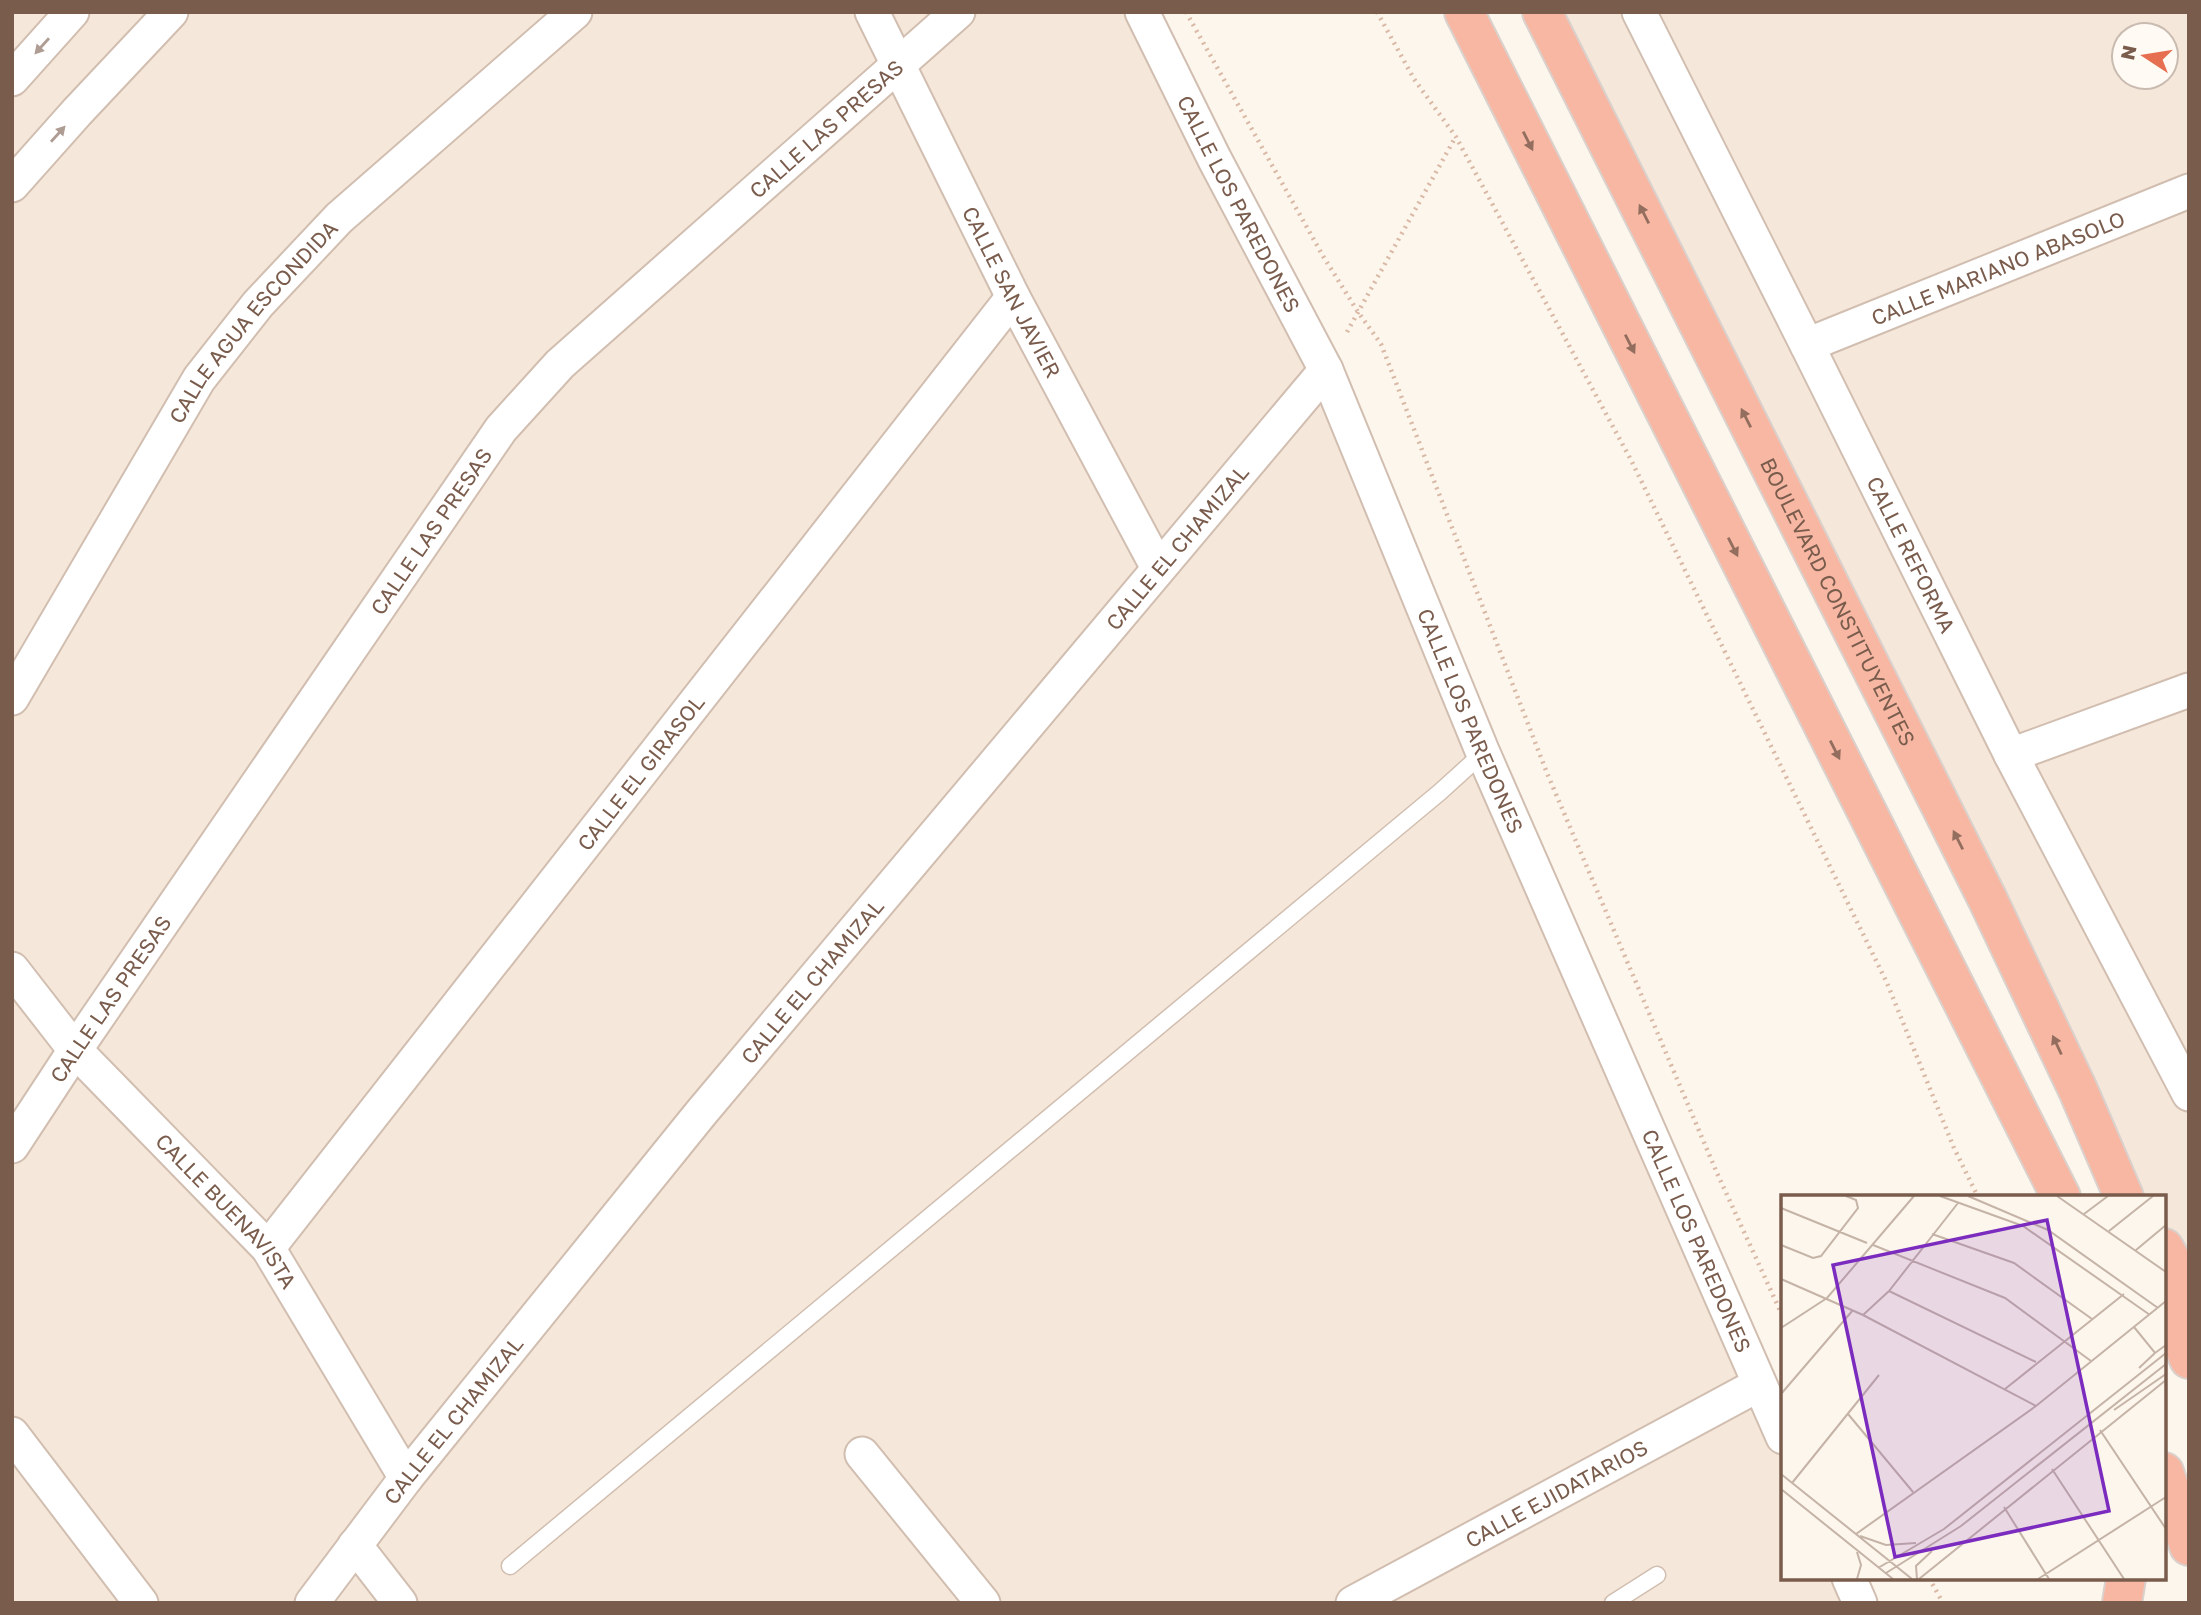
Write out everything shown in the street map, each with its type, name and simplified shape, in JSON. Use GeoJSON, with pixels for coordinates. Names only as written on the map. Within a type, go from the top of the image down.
{"type":"FeatureCollection","features":[{"type":"Feature","properties":{"kind":"highway"},"geometry":{"type":"LineString","coordinates":[[1459,12],[1497,80]]}},
{"type":"Feature","properties":{"kind":"highway"},"geometry":{"type":"LineString","coordinates":[[1464,12],[2060,1195]]}},
{"type":"Feature","properties":{"kind":"highway","name":"BOULEVARD CONSTITUYENTES"},"geometry":{"type":"LineString","coordinates":[[1545,12],[1560,49],[1981,886],[2078,1090],[2123,1195]]}},
{"type":"Feature","properties":{"kind":"highway"},"geometry":{"type":"LineString","coordinates":[[2078,1090],[2135,1195]]}},
{"type":"Feature","properties":{"kind":"highway"},"geometry":{"type":"LineString","coordinates":[[2166,1252],[2189,1293]]}},
{"type":"Feature","properties":{"kind":"highway"},"geometry":{"type":"LineString","coordinates":[[2166,1301],[2189,1359]]}},
{"type":"Feature","properties":{"kind":"highway"},"geometry":{"type":"LineString","coordinates":[[2166,1478],[2189,1546]]}},
{"type":"Feature","properties":{"kind":"highway"},"geometry":{"type":"LineString","coordinates":[[2122,1603],[2126,1580]]}},
{"type":"Feature","properties":{"kind":"street"},"geometry":{"type":"LineString","coordinates":[[12,79],[72,12]]}},
{"type":"Feature","properties":{"kind":"street"},"geometry":{"type":"LineString","coordinates":[[12,185],[171,12]]}},
{"type":"Feature","properties":{"kind":"street","name":"CALLE AGUA ESCONDIDA"},"geometry":{"type":"LineString","coordinates":[[12,698],[199,379],[258,304],[339,218],[575,12]]}},
{"type":"Feature","properties":{"kind":"street","name":"CALLE SAN JAVIER"},"geometry":{"type":"LineString","coordinates":[[872,12],[1013,297],[1158,568]]}},
{"type":"Feature","properties":{"kind":"street","name":"CALLE LAS PRESAS"},"geometry":{"type":"LineString","coordinates":[[12,1146],[501,429],[560,364],[958,12]]}},
{"type":"Feature","properties":{"kind":"street","name":"CALLE LOS PAREDONES"},"geometry":{"type":"LineString","coordinates":[[1142,12],[1214,158],[1326,370],[1483,753],[1781,1433]]}},
{"type":"Feature","properties":{"kind":"street","name":"CALLE REFORMA"},"geometry":{"type":"LineString","coordinates":[[1639,12],[2011,755],[2189,1094]]}},
{"type":"Feature","properties":{"kind":"street","name":"CALLE MARIANO ABASOLO"},"geometry":{"type":"LineString","coordinates":[[1807,345],[2189,191]]}},
{"type":"Feature","properties":{"kind":"street","name":"CALLE EL GIRASOL"},"geometry":{"type":"LineString","coordinates":[[268,1248],[1013,297]]}},
{"type":"Feature","properties":{"kind":"street","name":"CALLE EL CHAMIZAL"},"geometry":{"type":"LineString","coordinates":[[312,1603],[406,1478],[701,1113],[1326,370]]}},
{"type":"Feature","properties":{"kind":"street"},"geometry":{"type":"LineString","coordinates":[[2011,755],[2189,690]]}},
{"type":"Feature","properties":{"kind":"street","name":"CALLE BUENAVISTA"},"geometry":{"type":"LineString","coordinates":[[12,969],[75,1050],[268,1248],[406,1478]]}},
{"type":"Feature","properties":{"kind":"street","name":"CALLE EJIDATARIOS"},"geometry":{"type":"LineString","coordinates":[[1353,1603],[1758,1385]]}},
{"type":"Feature","properties":{"kind":"street"},"geometry":{"type":"LineString","coordinates":[[12,1434],[141,1603]]}},
{"type":"Feature","properties":{"kind":"street"},"geometry":{"type":"LineString","coordinates":[[862,1454],[984,1603]]}},
{"type":"Feature","properties":{"kind":"street"},"geometry":{"type":"LineString","coordinates":[[355,1545],[400,1603]]}},
{"type":"Feature","properties":{"kind":"street"},"geometry":{"type":"LineString","coordinates":[[1850,1580],[1860,1603]]}},
{"type":"Feature","properties":{"kind":"lane"},"geometry":{"type":"LineString","coordinates":[[510,1566],[1398,828],[1483,753]]}},
{"type":"Feature","properties":{"kind":"lane"},"geometry":{"type":"LineString","coordinates":[[1613,1603],[1657,1575]]}},
{"type":"Feature","properties":{"kind":"path"},"geometry":{"type":"LineString","coordinates":[[1186,12],[1323,256],[1357,312],[1381,344],[1547,773],[1717,1173],[1781,1313]]}},
{"type":"Feature","properties":{"kind":"path"},"geometry":{"type":"LineString","coordinates":[[1377,12],[1414,79],[1456,137],[1632,460],[1887,983],[1954,1148],[1977,1195]]}},
{"type":"Feature","properties":{"kind":"path"},"geometry":{"type":"LineString","coordinates":[[1326,370],[1456,137]]}},
{"type":"Feature","properties":{"kind":"path"},"geometry":{"type":"LineString","coordinates":[[1930,1580],[1943,1603]]}},
{"type":"Feature","properties":{"kind":"shaded area"},"geometry":{"type":"Polygon","coordinates":[[[12,12],[1142,12],[1214,158],[1781,1433],[1781,1580],[1850,1580],[1860,1603],[12,1603],[12,12]]]}},
{"type":"Feature","properties":{"kind":"shaded area"},"geometry":{"type":"Polygon","coordinates":[[[1548,12],[2189,12],[2189,1359],[2166,1301],[2166,1195],[2123,1195],[1548,12]]]}}]}
